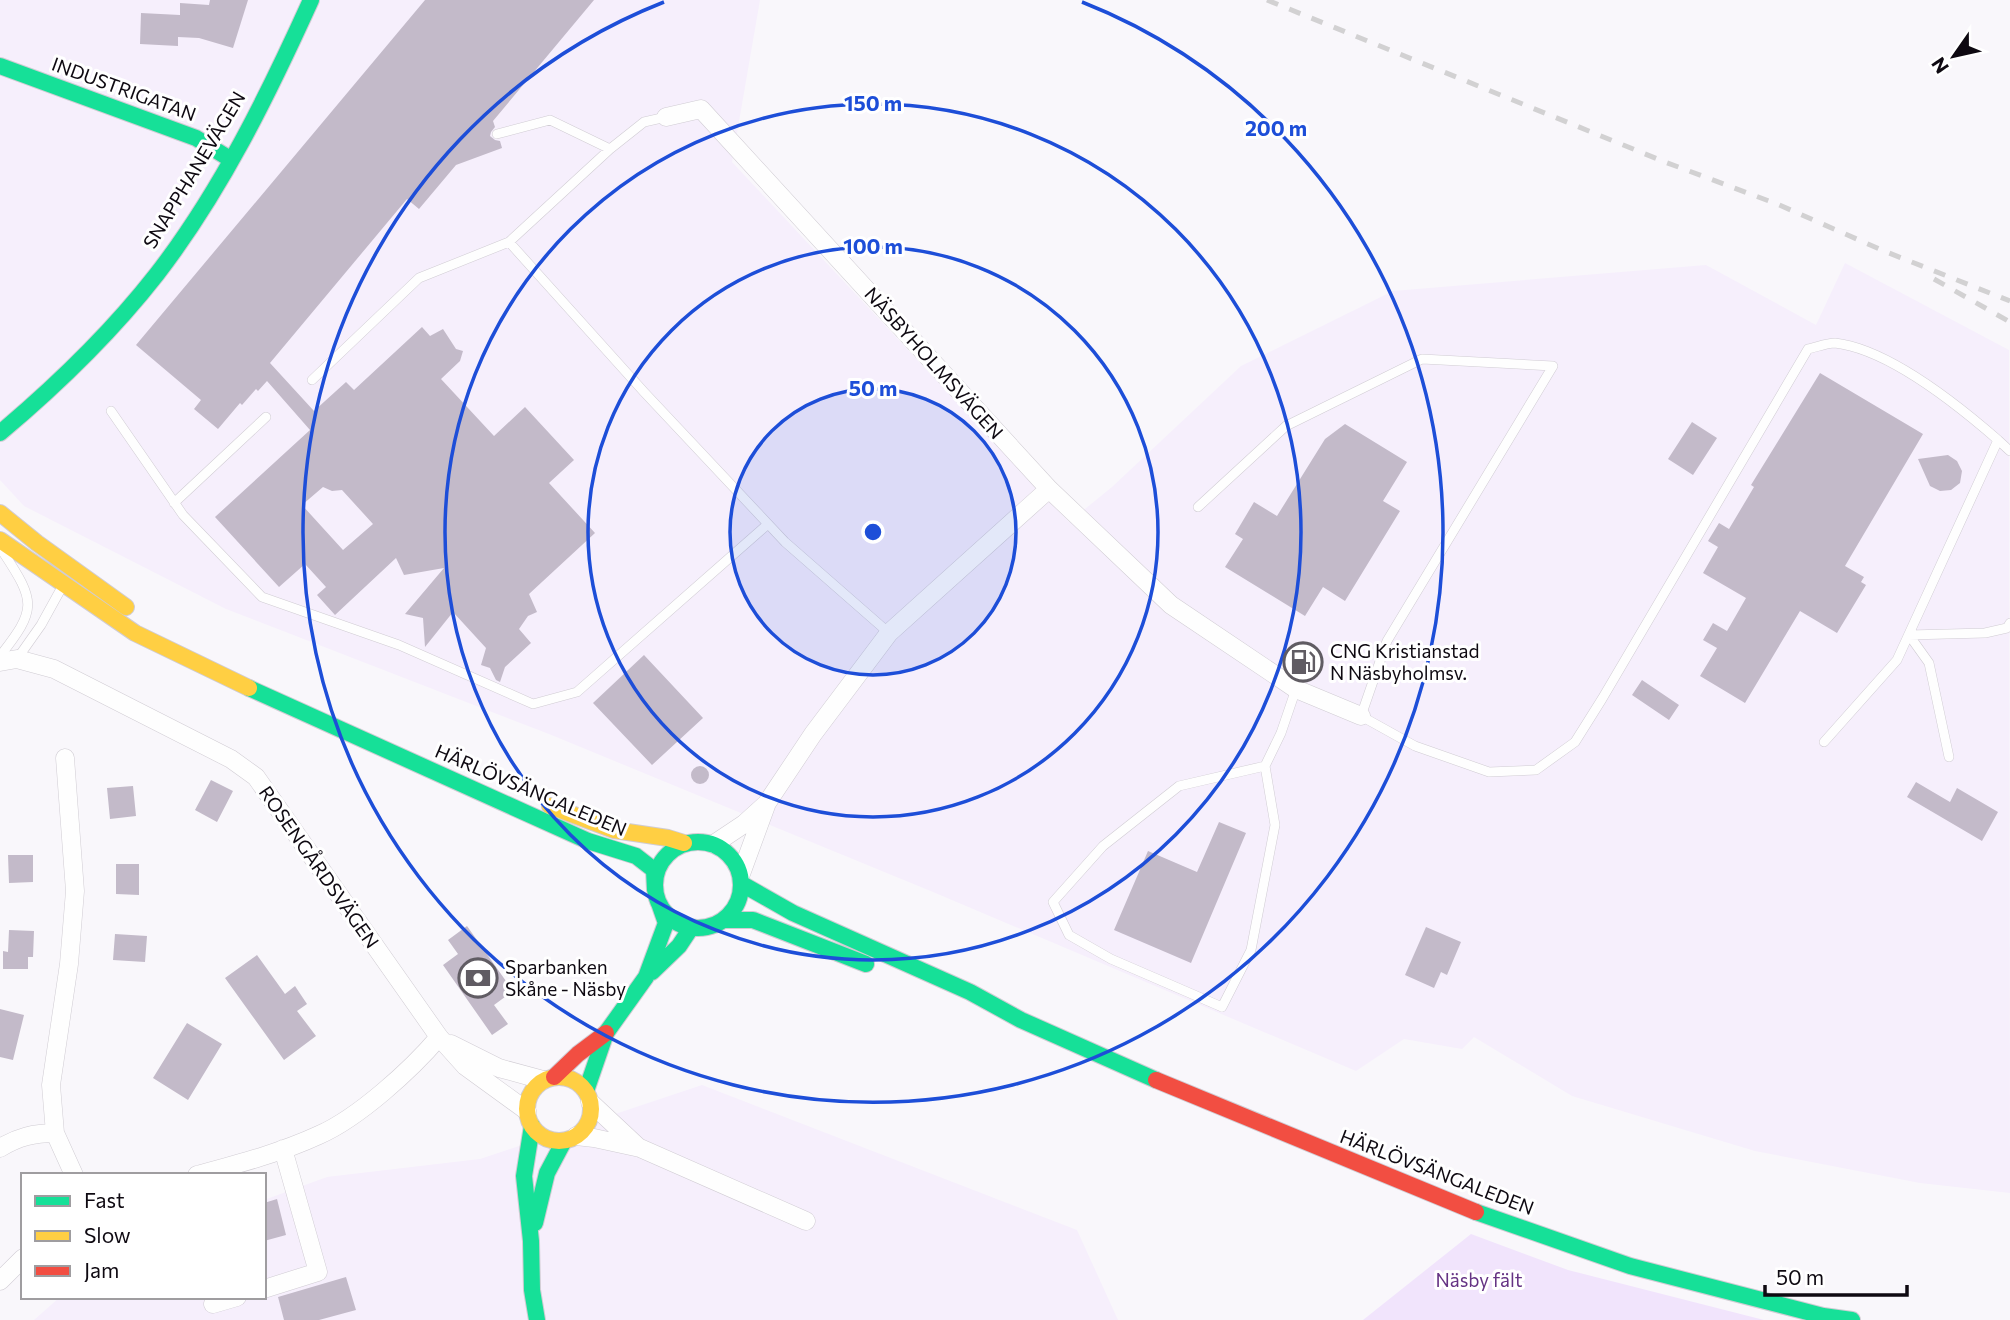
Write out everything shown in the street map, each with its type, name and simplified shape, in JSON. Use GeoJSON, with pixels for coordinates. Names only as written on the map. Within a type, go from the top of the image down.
{"type":"FeatureCollection","features":[{"type":"Feature","properties":{"kind":"main road","name":"SNAPPHANEVÄGEN"},"geometry":{"type":"LineString","coordinates":[[0,433],[31,408],[112,328],[175,248],[230,159],[311,0]]}},
{"type":"Feature","properties":{"kind":"main road","name":"INDUSTRIGATAN"},"geometry":{"type":"LineString","coordinates":[[0,66],[196,138],[230,159]]}},
{"type":"Feature","properties":{"kind":"main road","name":"HÄRLÖVSÄNGALEDEN"},"geometry":{"type":"LineString","coordinates":[[0,513],[211,670]]}},
{"type":"Feature","properties":{"kind":"main road","name":"HÄRLÖVSÄNGALEDEN"},"geometry":{"type":"LineString","coordinates":[[0,540],[135,633],[296,710],[588,841],[636,856],[653,870],[657,896]]}},
{"type":"Feature","properties":{"kind":"main road","name":"HÄRLÖVSÄNGALEDEN"},"geometry":{"type":"LineString","coordinates":[[371,743],[493,781],[575,817],[614,830],[684,843]]}},
{"type":"Feature","properties":{"kind":"main road"},"geometry":{"type":"LineString","coordinates":[[646,977],[666,923],[657,896],[656,876],[671,851],[684,843],[699,841],[714,844],[726,851],[735,861],[741,879],[740,898],[734,911],[713,926],[691,928],[672,918],[657,896]]}},
{"type":"Feature","properties":{"kind":"main road","name":"HÄRLÖVSÄNGALEDEN"},"geometry":{"type":"LineString","coordinates":[[741,879],[773,904],[970,992],[1021,1020],[1212,1104],[1462,1208],[1630,1266],[1823,1316],[1852,1320]]}},
{"type":"Feature","properties":{"kind":"main road","name":"HÄRLÖVSÄNGALEDEN"},"geometry":{"type":"LineString","coordinates":[[724,920],[753,920],[789,932],[966,1005],[1021,1020]]}},
{"type":"Feature","properties":{"kind":"main road"},"geometry":{"type":"LineString","coordinates":[[537,1320],[532,1290],[531,1241],[524,1176],[531,1093],[606,1033],[646,977],[674,953],[691,928]]}},
{"type":"Feature","properties":{"kind":"main road"},"geometry":{"type":"LineString","coordinates":[[531,1241],[547,1173],[570,1138],[589,1122],[588,1097],[606,1033]]}},
{"type":"Feature","properties":{"kind":"main road"},"geometry":{"type":"LineString","coordinates":[[548,1079],[566,1077],[578,1083],[588,1097]]}},
{"type":"Feature","properties":{"kind":"main road"},"geometry":{"type":"LineString","coordinates":[[529,1119],[546,1138],[570,1138]]}},
{"type":"Feature","properties":{"kind":"street","name":"NÄSBYHOLMSVÄGEN"},"geometry":{"type":"LineString","coordinates":[[666,117],[701,109],[1049,489],[1171,605],[1296,689],[1361,716]]}},
{"type":"Feature","properties":{"kind":"street"},"geometry":{"type":"LineString","coordinates":[[714,844],[744,824],[767,803],[889,632],[1049,489]]}},
{"type":"Feature","properties":{"kind":"street","name":"ROSENGÅRDSVÄGEN"},"geometry":{"type":"LineString","coordinates":[[6,659],[54,669],[231,759],[256,777],[439,1037],[465,1066],[529,1119]]}},
{"type":"Feature","properties":{"kind":"street"},"geometry":{"type":"LineString","coordinates":[[65,758],[75,891],[69,964],[51,1085],[55,1133],[73,1173]]}},
{"type":"Feature","properties":{"kind":"street"},"geometry":{"type":"LineString","coordinates":[[741,879],[767,803]]}},
{"type":"Feature","properties":{"kind":"street"},"geometry":{"type":"LineString","coordinates":[[205,1173],[261,1158],[321,1135],[356,1112],[421,1058],[439,1037]]}},
{"type":"Feature","properties":{"kind":"street","name":"ROSENGÅRDSVÄGEN"},"geometry":{"type":"LineString","coordinates":[[439,1037],[499,1068],[548,1079]]}},
{"type":"Feature","properties":{"kind":"street"},"geometry":{"type":"LineString","coordinates":[[588,1097],[640,1148]]}},
{"type":"Feature","properties":{"kind":"street"},"geometry":{"type":"LineString","coordinates":[[0,1148],[14,1140],[38,1133],[55,1133]]}},
{"type":"Feature","properties":{"kind":"street"},"geometry":{"type":"LineString","coordinates":[[570,1138],[640,1148],[806,1221]]}},
{"type":"Feature","properties":{"kind":"street"},"geometry":{"type":"LineString","coordinates":[[266,1288],[318,1272],[284,1149]]}},
{"type":"Feature","properties":{"kind":"street"},"geometry":{"type":"LineString","coordinates":[[0,1281],[21,1260]]}},
{"type":"Feature","properties":{"kind":"street"},"geometry":{"type":"LineString","coordinates":[[213,1304],[230,1299]]}},
{"type":"Feature","properties":{"kind":"lane"},"geometry":{"type":"LineString","coordinates":[[312,380],[419,278],[509,242],[610,149],[644,122],[666,117]]}},
{"type":"Feature","properties":{"kind":"lane"},"geometry":{"type":"LineString","coordinates":[[497,134],[550,120],[610,149]]}},
{"type":"Feature","properties":{"kind":"lane"},"geometry":{"type":"LineString","coordinates":[[509,242],[644,392],[785,542],[889,632]]}},
{"type":"Feature","properties":{"kind":"lane"},"geometry":{"type":"LineString","coordinates":[[1198,507],[1286,426],[1422,359],[1553,366],[1387,640],[1361,716],[1415,746],[1489,772],[1536,770],[1575,742],[1808,349],[1833,343],[1865,352],[1909,373],[1959,406],[2010,451]]}},
{"type":"Feature","properties":{"kind":"lane"},"geometry":{"type":"LineString","coordinates":[[111,411],[183,515],[262,597],[399,645],[533,704],[577,692],[768,524]]}},
{"type":"Feature","properties":{"kind":"lane"},"geometry":{"type":"LineString","coordinates":[[174,503],[266,417]]}},
{"type":"Feature","properties":{"kind":"lane"},"geometry":{"type":"LineString","coordinates":[[1824,742],[1897,660],[1998,440]]}},
{"type":"Feature","properties":{"kind":"lane"},"geometry":{"type":"LineString","coordinates":[[0,548],[24,585],[28,610],[22,629],[6,659]]}},
{"type":"Feature","properties":{"kind":"lane"},"geometry":{"type":"LineString","coordinates":[[6,659],[41,625],[63,585],[63,562]]}},
{"type":"Feature","properties":{"kind":"lane"},"geometry":{"type":"LineString","coordinates":[[1909,635],[1985,633],[2007,628],[2010,623]]}},
{"type":"Feature","properties":{"kind":"lane"},"geometry":{"type":"LineString","coordinates":[[1909,635],[1929,663],[1949,757]]}},
{"type":"Feature","properties":{"kind":"lane"},"geometry":{"type":"LineString","coordinates":[[1265,766],[1179,786],[1104,846],[1053,902],[1069,935],[1111,959],[1222,1007],[1251,950],[1275,825],[1265,766],[1281,733],[1296,689]]}},
{"type":"Feature","properties":{"kind":"shaded area"},"geometry":{"type":"Polygon","coordinates":[[[0,0],[760,0],[732,162],[1069,522],[1112,487],[1241,366],[1393,291],[1706,265],[1816,325],[1845,263],[2009,350],[2010,1193],[1920,1183],[1755,1151],[1572,1096],[1474,1037],[1462,1049],[1404,1039],[1356,1071],[933,892],[549,734],[226,609],[24,506],[0,480],[0,0]]]}},
{"type":"Feature","properties":{"kind":"shaded area"},"geometry":{"type":"Polygon","coordinates":[[[702,1085],[1077,1230],[1118,1320],[34,1320],[58,1299],[266,1299],[266,1199],[327,1177],[480,1159],[702,1085]]]}},
{"type":"Feature","properties":{"kind":"green space","name":"Näsby fält"},"geometry":{"type":"Polygon","coordinates":[[[1471,1234],[1568,1270],[1764,1320],[1363,1320],[1471,1234]]]}},
{"type":"Feature","properties":{"kind":"building"},"geometry":{"type":"Polygon","coordinates":[[[210,0],[248,0],[233,48],[199,38],[178,37],[178,46],[140,44],[141,13],[180,15],[180,3],[209,5],[210,0]]]}},
{"type":"Feature","properties":{"kind":"building"},"geometry":{"type":"Polygon","coordinates":[[[425,0],[594,0],[493,121],[495,127],[490,136],[500,141],[502,148],[456,165],[419,209],[407,199],[270,363],[314,411],[346,382],[354,390],[422,327],[430,336],[443,329],[456,349],[463,351],[460,361],[441,379],[494,436],[525,407],[574,460],[549,483],[595,533],[529,594],[537,612],[528,616],[519,629],[531,643],[505,667],[500,682],[490,668],[481,665],[486,648],[453,612],[425,647],[423,618],[405,614],[444,568],[404,575],[396,558],[335,615],[317,595],[326,587],[305,564],[279,587],[215,517],[310,430],[267,381],[242,405],[240,403],[218,429],[194,409],[201,400],[136,345],[425,0]],[[323,487],[302,505],[343,550],[373,524],[342,490],[332,491],[323,487]]]}},
{"type":"Feature","properties":{"kind":"building"},"geometry":{"type":"Polygon","coordinates":[[[1820,373],[1923,434],[1845,566],[1864,577],[1861,582],[1866,585],[1837,633],[1800,611],[1745,703],[1700,676],[1717,648],[1703,640],[1713,623],[1727,631],[1746,598],[1703,573],[1718,547],[1708,541],[1719,523],[1729,529],[1754,487],[1751,485],[1820,373]]]}},
{"type":"Feature","properties":{"kind":"building"},"geometry":{"type":"Polygon","coordinates":[[[1692,422],[1717,438],[1693,475],[1668,459],[1692,422]]]}},
{"type":"Feature","properties":{"kind":"building"},"geometry":{"type":"Polygon","coordinates":[[[1345,424],[1407,462],[1383,501],[1400,511],[1345,601],[1323,587],[1305,616],[1225,567],[1243,539],[1235,534],[1254,502],[1277,516],[1325,439],[1345,424]]]}},
{"type":"Feature","properties":{"kind":"building"},"geometry":{"type":"Polygon","coordinates":[[[1948,455],[1957,461],[1962,471],[1960,483],[1951,490],[1940,491],[1930,486],[1918,459],[1948,455]]]}},
{"type":"Feature","properties":{"kind":"building"},"geometry":{"type":"Polygon","coordinates":[[[644,655],[703,718],[652,765],[593,703],[644,655]]]}},
{"type":"Feature","properties":{"kind":"building"},"geometry":{"type":"Polygon","coordinates":[[[1642,680],[1679,705],[1669,720],[1632,695],[1642,680]]]}},
{"type":"Feature","properties":{"kind":"building"},"geometry":{"type":"Polygon","coordinates":[[[696,766],[704,766],[709,775],[707,782],[696,784],[691,779],[691,771],[696,766]]]}},
{"type":"Feature","properties":{"kind":"building"},"geometry":{"type":"Polygon","coordinates":[[[211,780],[233,791],[217,822],[195,810],[211,780]]]}},
{"type":"Feature","properties":{"kind":"building"},"geometry":{"type":"Polygon","coordinates":[[[1916,782],[1950,802],[1957,788],[1998,812],[1982,841],[1907,797],[1916,782]]]}},
{"type":"Feature","properties":{"kind":"building"},"geometry":{"type":"Polygon","coordinates":[[[133,786],[136,816],[110,819],[107,788],[133,786]]]}},
{"type":"Feature","properties":{"kind":"building"},"geometry":{"type":"Polygon","coordinates":[[[1219,822],[1246,833],[1191,963],[1114,930],[1148,851],[1197,872],[1219,822]]]}},
{"type":"Feature","properties":{"kind":"building"},"geometry":{"type":"Polygon","coordinates":[[[8,855],[33,855],[33,882],[9,883],[8,855]]]}},
{"type":"Feature","properties":{"kind":"building"},"geometry":{"type":"Polygon","coordinates":[[[116,864],[139,864],[139,895],[116,894],[116,864]]]}},
{"type":"Feature","properties":{"kind":"building","name":"Sparbanken Skåne - Näsby"},"geometry":{"type":"Polygon","coordinates":[[[467,926],[513,991],[494,1005],[508,1024],[492,1035],[443,965],[458,954],[448,940],[467,926]]]}},
{"type":"Feature","properties":{"kind":"building"},"geometry":{"type":"Polygon","coordinates":[[[1426,927],[1461,942],[1447,975],[1441,972],[1434,988],[1405,975],[1426,927]]]}},
{"type":"Feature","properties":{"kind":"building"},"geometry":{"type":"Polygon","coordinates":[[[9,930],[34,931],[33,957],[28,957],[28,969],[3,969],[3,951],[8,952],[9,930]]]}},
{"type":"Feature","properties":{"kind":"building"},"geometry":{"type":"Polygon","coordinates":[[[115,934],[147,936],[145,962],[113,960],[115,934]]]}},
{"type":"Feature","properties":{"kind":"building"},"geometry":{"type":"Polygon","coordinates":[[[257,955],[285,994],[295,986],[307,1004],[297,1011],[316,1036],[284,1060],[225,978],[257,955]]]}},
{"type":"Feature","properties":{"kind":"building"},"geometry":{"type":"Polygon","coordinates":[[[0,1009],[24,1015],[13,1060],[0,1057],[0,1009]]]}},
{"type":"Feature","properties":{"kind":"building"},"geometry":{"type":"Polygon","coordinates":[[[187,1023],[222,1044],[188,1100],[153,1078],[187,1023]]]}},
{"type":"Feature","properties":{"kind":"building"},"geometry":{"type":"Polygon","coordinates":[[[277,1199],[286,1235],[266,1240],[266,1202],[277,1199]]]}},
{"type":"Feature","properties":{"kind":"building"},"geometry":{"type":"Polygon","coordinates":[[[346,1277],[356,1310],[319,1320],[284,1320],[278,1297],[346,1277]]]}},
{"type":"Feature","properties":{"kind":"railway"},"geometry":{"type":"LineString","coordinates":[[1267,0],[1665,162],[1777,204],[1884,251],[2010,301]]}},
{"type":"Feature","properties":{"kind":"railway"},"geometry":{"type":"LineString","coordinates":[[1934,279],[2010,322]]}},
{"type":"Feature","properties":{"kind":"traffic: fast"},"geometry":{"type":"LineString","coordinates":[[0,433],[102,338],[157,274],[180,242],[242,142],[311,0]]}},
{"type":"Feature","properties":{"kind":"traffic: fast"},"geometry":{"type":"LineString","coordinates":[[0,66],[196,138],[230,159]]}},
{"type":"Feature","properties":{"kind":"traffic: fast"},"geometry":{"type":"LineString","coordinates":[[249,688],[588,841],[636,856],[654,870],[655,890]]}},
{"type":"Feature","properties":{"kind":"traffic: fast"},"geometry":{"type":"LineString","coordinates":[[698,842],[715,845],[729,854],[738,868],[741,885],[738,902],[729,916],[715,925],[698,928],[681,925],[667,916],[658,902],[655,885],[658,868],[667,854],[681,845],[698,842]]}},
{"type":"Feature","properties":{"kind":"traffic: fast"},"geometry":{"type":"LineString","coordinates":[[742,884],[793,913],[970,992],[1021,1020],[1156,1080]]}},
{"type":"Feature","properties":{"kind":"traffic: fast"},"geometry":{"type":"LineString","coordinates":[[586,1091],[606,1033],[646,977],[666,923],[659,903]]}},
{"type":"Feature","properties":{"kind":"traffic: fast"},"geometry":{"type":"LineString","coordinates":[[724,920],[753,920],[866,964]]}},
{"type":"Feature","properties":{"kind":"traffic: fast"},"geometry":{"type":"LineString","coordinates":[[652,972],[679,946],[691,928]]}},
{"type":"Feature","properties":{"kind":"traffic: fast"},"geometry":{"type":"LineString","coordinates":[[532,1126],[524,1176],[531,1241],[532,1290],[537,1320]]}},
{"type":"Feature","properties":{"kind":"traffic: fast"},"geometry":{"type":"LineString","coordinates":[[535,1223],[547,1173],[564,1141]]}},
{"type":"Feature","properties":{"kind":"traffic: fast"},"geometry":{"type":"LineString","coordinates":[[1476,1212],[1630,1266],[1823,1316],[1852,1320]]}},
{"type":"Feature","properties":{"kind":"traffic: slow"},"geometry":{"type":"LineString","coordinates":[[0,513],[126,607]]}},
{"type":"Feature","properties":{"kind":"traffic: slow"},"geometry":{"type":"LineString","coordinates":[[0,540],[135,633],[249,688]]}},
{"type":"Feature","properties":{"kind":"traffic: slow"},"geometry":{"type":"LineString","coordinates":[[550,806],[614,830],[684,843]]}},
{"type":"Feature","properties":{"kind":"traffic: slow"},"geometry":{"type":"LineString","coordinates":[[559,1077],[571,1079],[582,1086],[589,1097],[591,1109],[589,1121],[582,1132],[571,1139],[559,1141],[547,1139],[536,1132],[529,1121],[527,1109],[529,1097],[536,1086],[547,1079],[559,1077]]}},
{"type":"Feature","properties":{"kind":"traffic: jam"},"geometry":{"type":"LineString","coordinates":[[554,1077],[606,1033]]}},
{"type":"Feature","properties":{"kind":"traffic: jam"},"geometry":{"type":"LineString","coordinates":[[1156,1080],[1476,1212]]}},
{"type":"Feature","properties":{"kind":"place","name":"CNG Kristianstad N Näsbyholmsv."},"geometry":{"type":"Point","coordinates":[1303,662]}},
{"type":"Feature","properties":{"kind":"place","name":"Sparbanken Skåne - Näsby"},"geometry":{"type":"Point","coordinates":[478,978]}}]}
